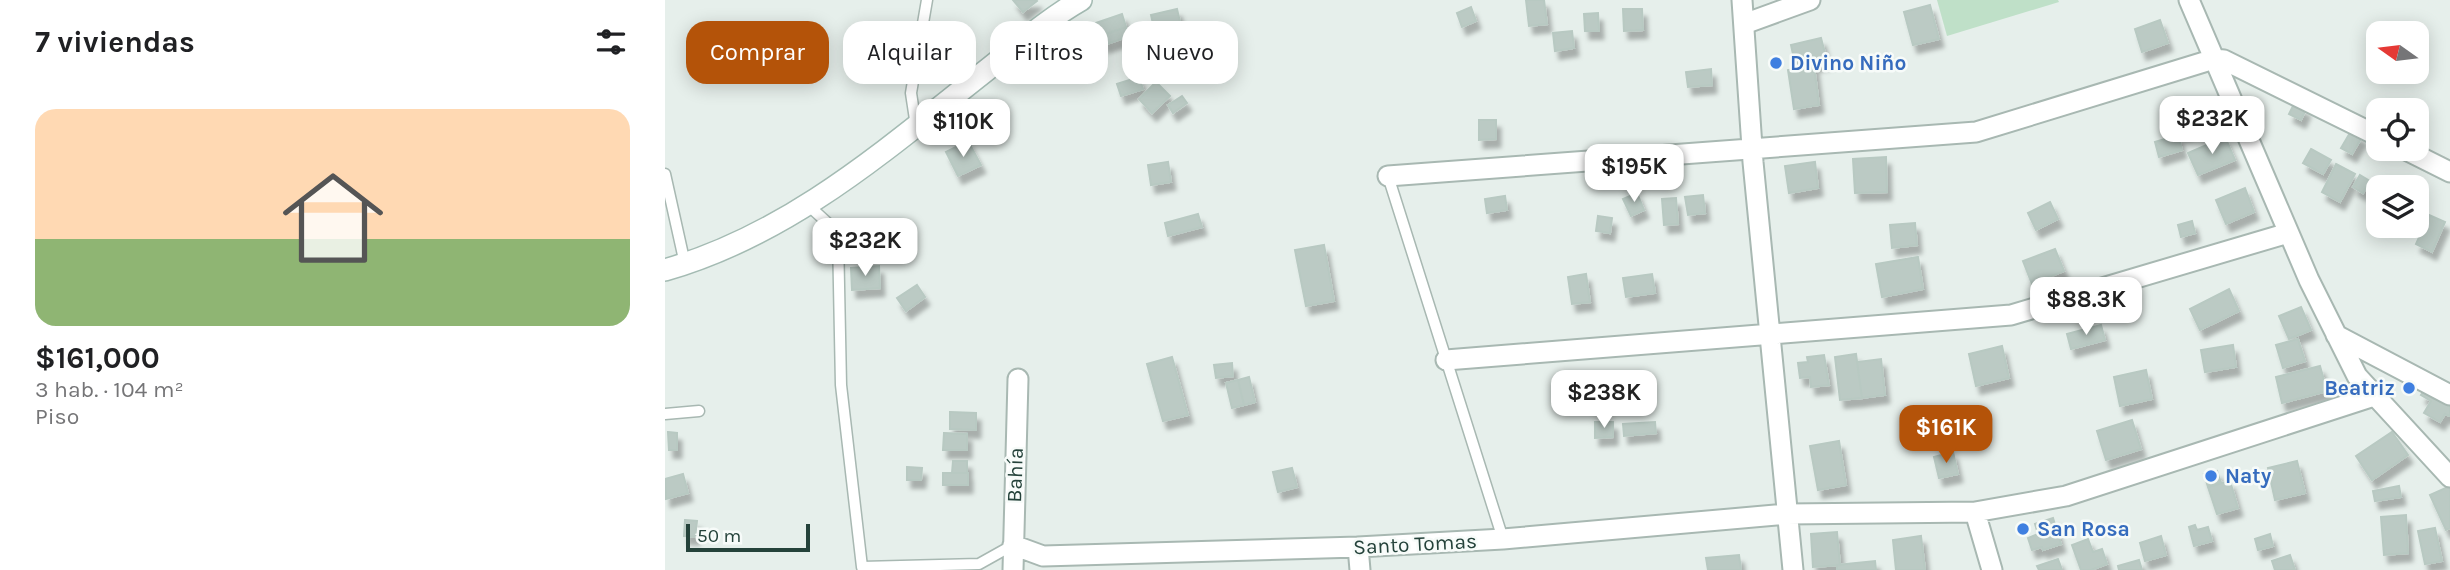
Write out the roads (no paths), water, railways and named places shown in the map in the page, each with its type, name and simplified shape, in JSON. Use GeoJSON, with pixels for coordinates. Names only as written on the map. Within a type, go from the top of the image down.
{"type":"FeatureCollection","features":[{"type":"Feature","properties":{"kind":"street"},"geometry":{"type":"LineString","coordinates":[[675,267],[751,237],[854,175],[1044,24],[1081,0]]}},
{"type":"Feature","properties":{"kind":"street"},"geometry":{"type":"LineString","coordinates":[[1742,0],[1752,149],[1793,570]]}},
{"type":"Feature","properties":{"kind":"street"},"geometry":{"type":"LineString","coordinates":[[1744,24],[1810,0]]}},
{"type":"Feature","properties":{"kind":"street"},"geometry":{"type":"LineString","coordinates":[[2189,0],[2288,233],[2357,376],[2450,477]]}},
{"type":"Feature","properties":{"kind":"street"},"geometry":{"type":"LineString","coordinates":[[1388,176],[1976,132],[2214,59],[2224,60],[2366,130]]}},
{"type":"Feature","properties":{"kind":"street"},"geometry":{"type":"LineString","coordinates":[[2428,161],[2450,172]]}},
{"type":"Feature","properties":{"kind":"street"},"geometry":{"type":"LineString","coordinates":[[1446,360],[2011,315],[2288,233]]}},
{"type":"Feature","properties":{"kind":"street"},"geometry":{"type":"LineString","coordinates":[[2336,335],[2450,395]]}},
{"type":"Feature","properties":{"kind":"street","name":"Bahía"},"geometry":{"type":"LineString","coordinates":[[1013,570],[1018,379]]}},
{"type":"Feature","properties":{"kind":"street","name":"Santo Tomas"},"geometry":{"type":"LineString","coordinates":[[1013,545],[1036,563],[1503,539],[1787,514],[1975,512],[2066,496],[2374,396]]}},
{"type":"Feature","properties":{"kind":"street"},"geometry":{"type":"LineString","coordinates":[[1975,512],[1992,570]]}},
{"type":"Feature","properties":{"kind":"street"},"geometry":{"type":"LineString","coordinates":[[1358,547],[1360,570]]}},
{"type":"Feature","properties":{"kind":"lane"},"geometry":{"type":"LineString","coordinates":[[916,125],[911,93],[927,0]]}},
{"type":"Feature","properties":{"kind":"lane"},"geometry":{"type":"LineString","coordinates":[[665,174],[675,267]]}},
{"type":"Feature","properties":{"kind":"lane"},"geometry":{"type":"LineString","coordinates":[[1388,176],[1503,539]]}},
{"type":"Feature","properties":{"kind":"lane"},"geometry":{"type":"LineString","coordinates":[[808,205],[838,236],[841,385],[862,569],[983,567],[1013,545]]}},
{"type":"Feature","properties":{"kind":"lane"},"geometry":{"type":"LineString","coordinates":[[665,414],[699,411]]}},
{"type":"Feature","properties":{"kind":"place","name":"Divino Niño"},"geometry":{"type":"Point","coordinates":[1776,63]}},
{"type":"Feature","properties":{"kind":"place","name":"Beatriz"},"geometry":{"type":"Point","coordinates":[2409,388]}},
{"type":"Feature","properties":{"kind":"place","name":"Naty"},"geometry":{"type":"Point","coordinates":[2211,476]}},
{"type":"Feature","properties":{"kind":"place","name":"San Rosa"},"geometry":{"type":"Point","coordinates":[2023,529]}}]}
